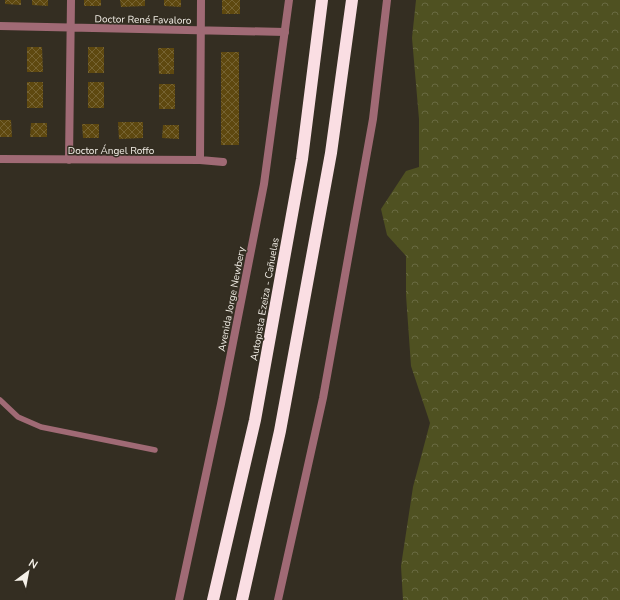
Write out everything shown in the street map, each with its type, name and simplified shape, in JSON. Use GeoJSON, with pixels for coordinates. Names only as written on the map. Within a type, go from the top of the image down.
{"type":"FeatureCollection","features":[{"type":"Feature","properties":{"kind":"highway","name":"Autopista Ezeiza - Cañuelas"},"geometry":{"type":"LineString","coordinates":[[213,600],[255,420],[302,159],[322,0]]}},
{"type":"Feature","properties":{"kind":"highway"},"geometry":{"type":"LineString","coordinates":[[242,600],[280,431],[327,176],[352,0]]}},
{"type":"Feature","properties":{"kind":"street"},"geometry":{"type":"LineString","coordinates":[[69,160],[71,0]]}},
{"type":"Feature","properties":{"kind":"street"},"geometry":{"type":"LineString","coordinates":[[200,160],[201,0]]}},
{"type":"Feature","properties":{"kind":"street","name":"Avenida Jorge Newbery"},"geometry":{"type":"LineString","coordinates":[[179,600],[221,404],[264,184],[289,0]]}},
{"type":"Feature","properties":{"kind":"street"},"geometry":{"type":"LineString","coordinates":[[278,600],[326,384],[373,119],[387,0]]}},
{"type":"Feature","properties":{"kind":"street","name":"Doctor René Favaloro"},"geometry":{"type":"LineString","coordinates":[[0,26],[285,32]]}},
{"type":"Feature","properties":{"kind":"street","name":"Doctor Ángel Roffo"},"geometry":{"type":"LineString","coordinates":[[0,159],[200,160],[222,162]]}},
{"type":"Feature","properties":{"kind":"lane"},"geometry":{"type":"LineString","coordinates":[[0,400],[18,417],[41,427],[155,450]]}},
{"type":"Feature","properties":{"kind":"green space"},"geometry":{"type":"Polygon","coordinates":[[[416,0],[620,0],[620,600],[403,600],[401,566],[413,487],[430,423],[411,366],[406,295],[406,256],[387,235],[381,209],[406,171],[419,167],[419,119],[412,38],[416,0]]]}},
{"type":"Feature","properties":{"kind":"building"},"geometry":{"type":"Polygon","coordinates":[[[5,0],[21,0],[21,5],[5,4],[5,0]]]}},
{"type":"Feature","properties":{"kind":"building"},"geometry":{"type":"Polygon","coordinates":[[[32,0],[48,0],[48,6],[32,5],[32,0]]]}},
{"type":"Feature","properties":{"kind":"building"},"geometry":{"type":"Polygon","coordinates":[[[84,0],[101,0],[101,6],[84,6],[84,0]]]}},
{"type":"Feature","properties":{"kind":"building"},"geometry":{"type":"Polygon","coordinates":[[[120,0],[145,0],[145,6],[121,7],[120,0]]]}},
{"type":"Feature","properties":{"kind":"building"},"geometry":{"type":"Polygon","coordinates":[[[164,0],[181,0],[181,7],[164,6],[164,0]]]}},
{"type":"Feature","properties":{"kind":"building"},"geometry":{"type":"Polygon","coordinates":[[[222,0],[240,0],[240,14],[222,14],[222,0]]]}},
{"type":"Feature","properties":{"kind":"building"},"geometry":{"type":"Polygon","coordinates":[[[27,47],[42,47],[43,72],[27,72],[27,47]]]}},
{"type":"Feature","properties":{"kind":"building"},"geometry":{"type":"Polygon","coordinates":[[[88,47],[104,47],[104,73],[88,73],[88,47]]]}},
{"type":"Feature","properties":{"kind":"building"},"geometry":{"type":"Polygon","coordinates":[[[158,48],[174,48],[174,74],[159,74],[158,48]]]}},
{"type":"Feature","properties":{"kind":"building"},"geometry":{"type":"Polygon","coordinates":[[[221,52],[239,52],[239,145],[221,145],[221,52]]]}},
{"type":"Feature","properties":{"kind":"building"},"geometry":{"type":"Polygon","coordinates":[[[27,82],[43,82],[43,108],[27,108],[27,82]]]}},
{"type":"Feature","properties":{"kind":"building"},"geometry":{"type":"Polygon","coordinates":[[[88,82],[104,82],[104,108],[88,108],[88,82]]]}},
{"type":"Feature","properties":{"kind":"building"},"geometry":{"type":"Polygon","coordinates":[[[159,84],[175,84],[175,109],[159,109],[159,84]]]}},
{"type":"Feature","properties":{"kind":"building"},"geometry":{"type":"Polygon","coordinates":[[[0,120],[11,120],[12,137],[0,137],[0,120]]]}},
{"type":"Feature","properties":{"kind":"building"},"geometry":{"type":"Polygon","coordinates":[[[118,122],[143,122],[143,138],[119,139],[118,122]]]}},
{"type":"Feature","properties":{"kind":"building"},"geometry":{"type":"Polygon","coordinates":[[[31,123],[47,123],[47,137],[30,137],[31,123]]]}},
{"type":"Feature","properties":{"kind":"building"},"geometry":{"type":"Polygon","coordinates":[[[82,124],[99,124],[99,138],[83,138],[82,124]]]}},
{"type":"Feature","properties":{"kind":"building"},"geometry":{"type":"Polygon","coordinates":[[[163,125],[179,125],[179,139],[162,138],[163,125]]]}}]}
